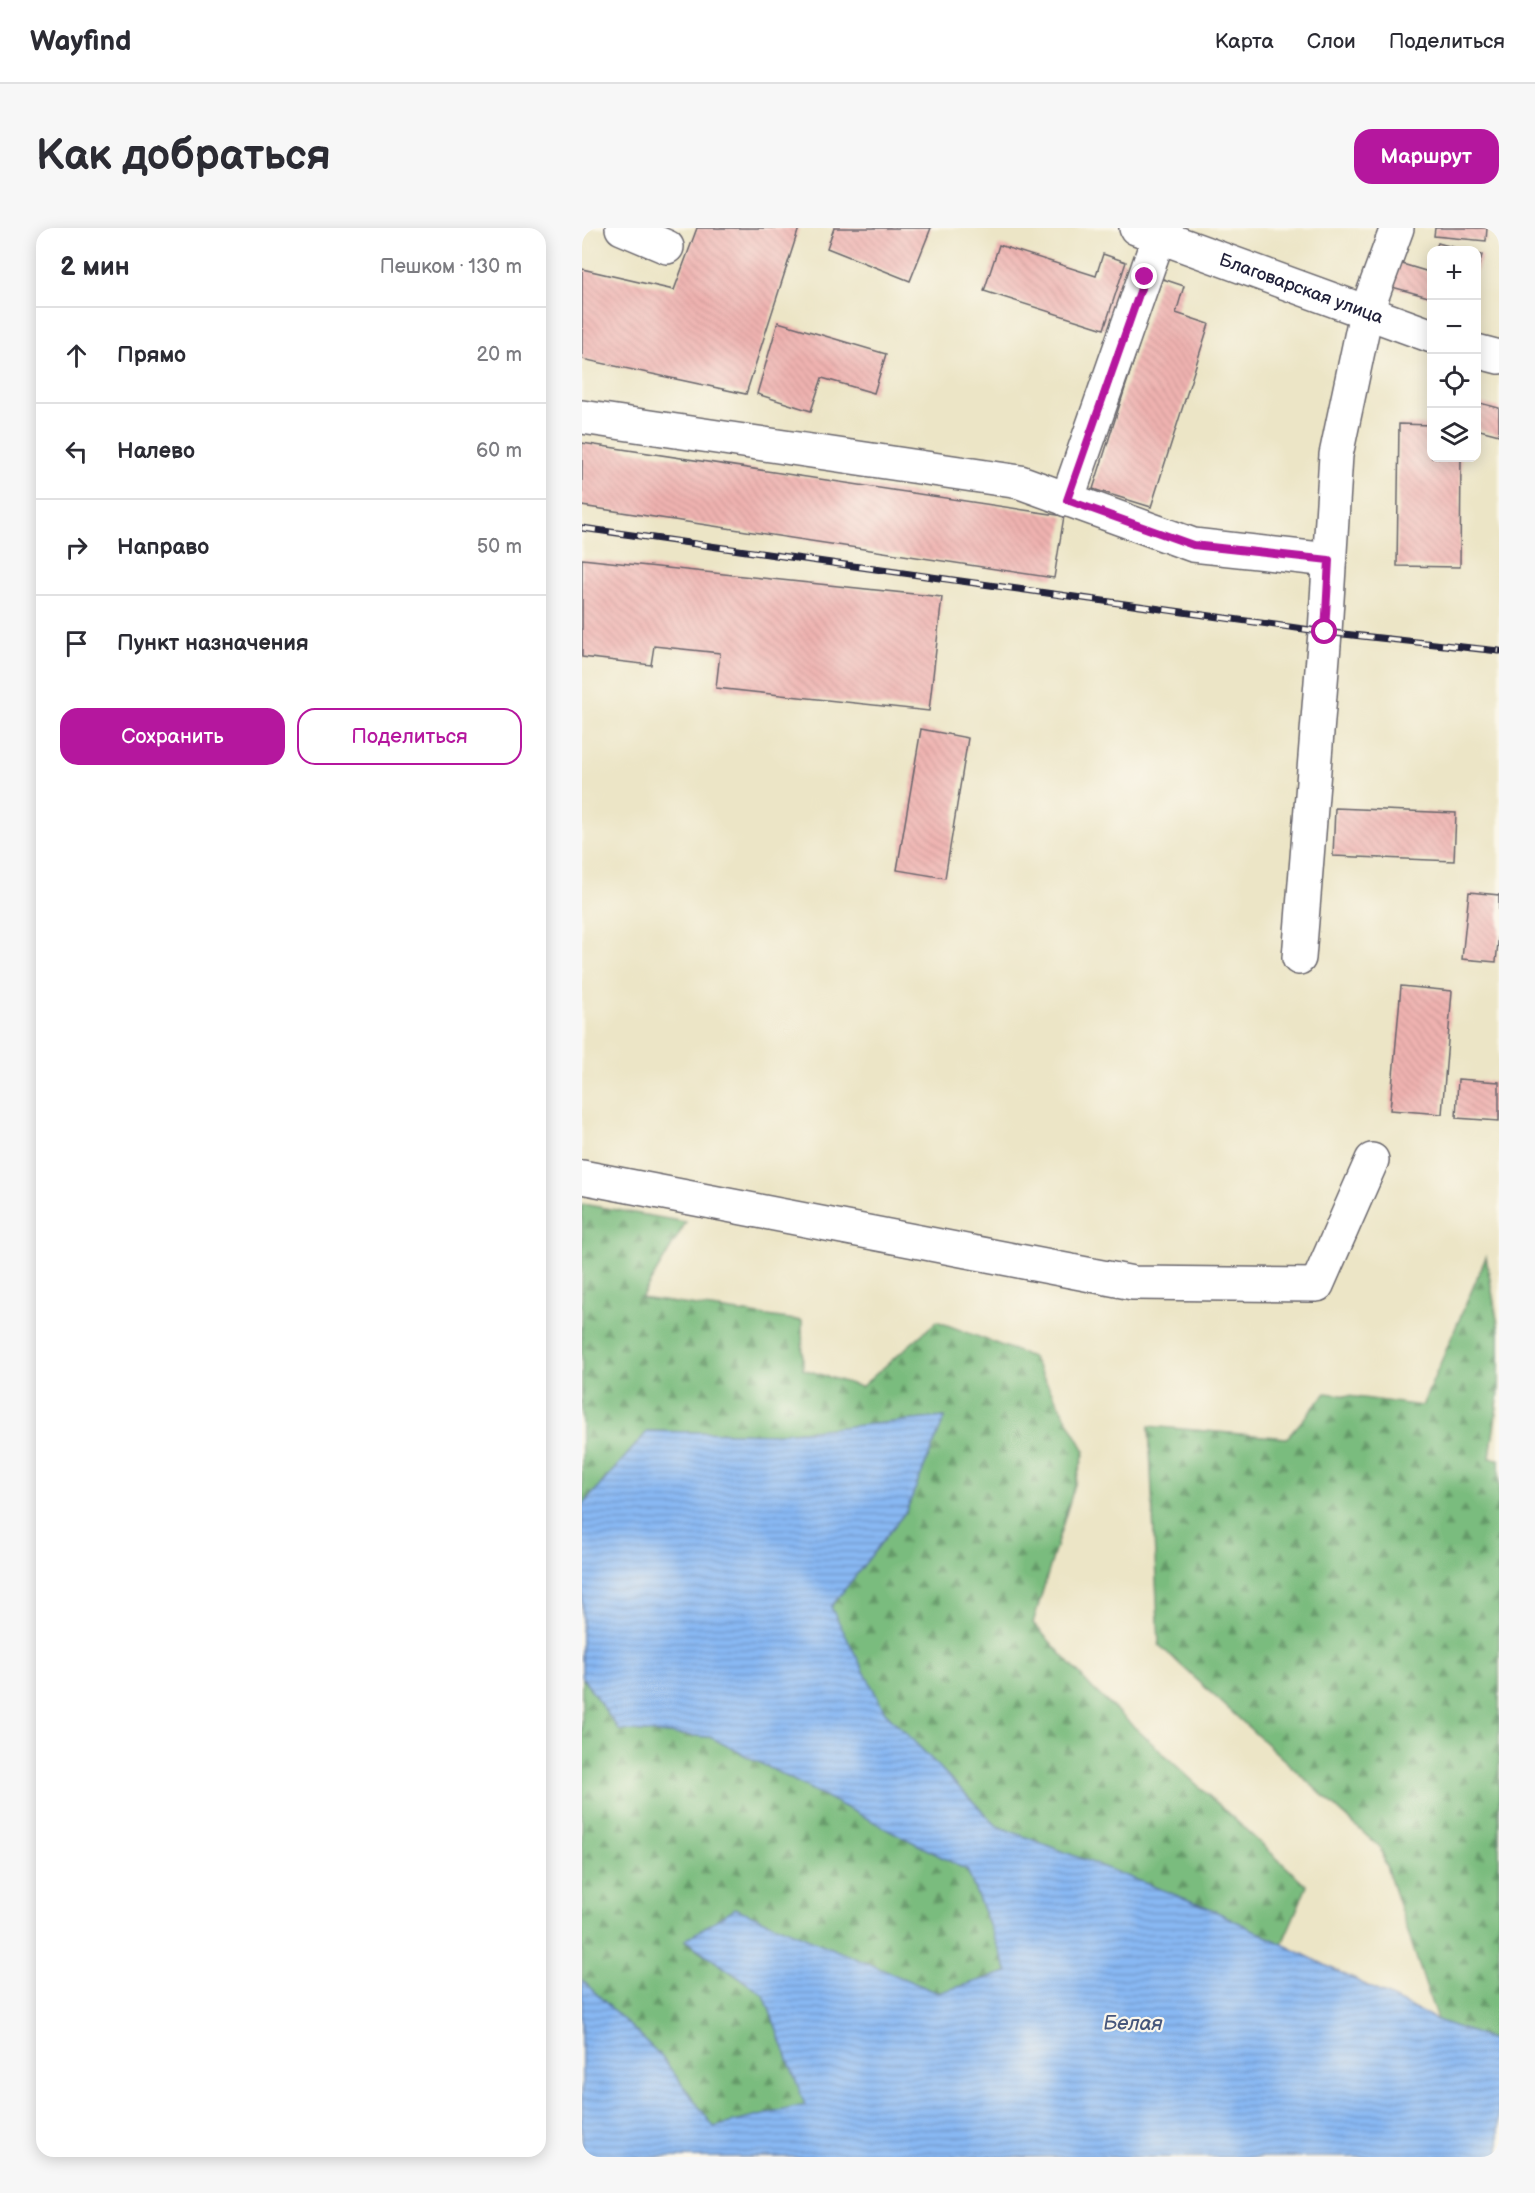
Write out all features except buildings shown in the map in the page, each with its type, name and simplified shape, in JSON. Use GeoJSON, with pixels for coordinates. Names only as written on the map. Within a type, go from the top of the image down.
{"type":"FeatureCollection","features":[{"type":"Feature","properties":{"kind":"street"},"geometry":{"type":"LineString","coordinates":[[622,228],[667,248]]}},
{"type":"Feature","properties":{"kind":"street"},"geometry":{"type":"LineString","coordinates":[[1299,958],[1336,455],[1366,313],[1397,228]]}},
{"type":"Feature","properties":{"kind":"street"},"geometry":{"type":"LineString","coordinates":[[1067,500],[1148,232]]}},
{"type":"Feature","properties":{"kind":"street","name":"Благоварская улица"},"geometry":{"type":"LineString","coordinates":[[1148,232],[1427,335]]}},
{"type":"Feature","properties":{"kind":"street"},"geometry":{"type":"LineString","coordinates":[[1481,352],[1499,357]]}},
{"type":"Feature","properties":{"kind":"street"},"geometry":{"type":"LineString","coordinates":[[582,417],[1020,482],[1193,545],[1329,560]]}},
{"type":"Feature","properties":{"kind":"street"},"geometry":{"type":"LineString","coordinates":[[582,1177],[1134,1283],[1317,1285],[1372,1160]]}},
{"type":"Feature","properties":{"kind":"green space"},"geometry":{"type":"Polygon","coordinates":[[[582,1204],[686,1222],[641,1298],[802,1321],[803,1369],[861,1387],[937,1321],[1032,1357],[1085,1451],[1033,1623],[1094,1690],[1307,1886],[1282,1944],[1209,1908],[997,1826],[885,1712],[830,1607],[906,1511],[944,1417],[771,1434],[648,1431],[582,1506],[582,1204]]]}},
{"type":"Feature","properties":{"kind":"green space"},"geometry":{"type":"Polygon","coordinates":[[[1486,1257],[1499,1331],[1499,1391],[1490,1458],[1499,1459],[1499,2042],[1437,2020],[1380,1848],[1159,1645],[1149,1426],[1287,1438],[1326,1393],[1422,1406],[1486,1257]]]}},
{"type":"Feature","properties":{"kind":"green space"},"geometry":{"type":"Polygon","coordinates":[[[582,1677],[619,1730],[710,1737],[967,1870],[1008,1972],[938,1993],[735,1909],[685,1941],[764,1995],[806,2105],[714,2127],[660,2055],[582,1980],[582,1677]]]}},
{"type":"Feature","properties":{"kind":"water","name":"Белая"},"geometry":{"type":"Polygon","coordinates":[[[945,1417],[906,1511],[831,1607],[885,1712],[997,1826],[1209,1908],[1437,2020],[1499,2042],[1499,2157],[582,2157],[582,1980],[660,2055],[714,2127],[805,2105],[764,1995],[685,1940],[735,1908],[938,1993],[1008,1972],[967,1870],[710,1737],[619,1730],[582,1677],[582,1506],[648,1431],[771,1434],[945,1417]]]}},
{"type":"Feature","properties":{"kind":"railway"},"geometry":{"type":"LineString","coordinates":[[582,528],[1325,632],[1499,651]]}},
{"type":"Feature","properties":{"kind":"route"},"geometry":{"type":"LineString","coordinates":[[1145,277],[1067,500],[1193,545],[1329,560],[1325,632]]}}]}
